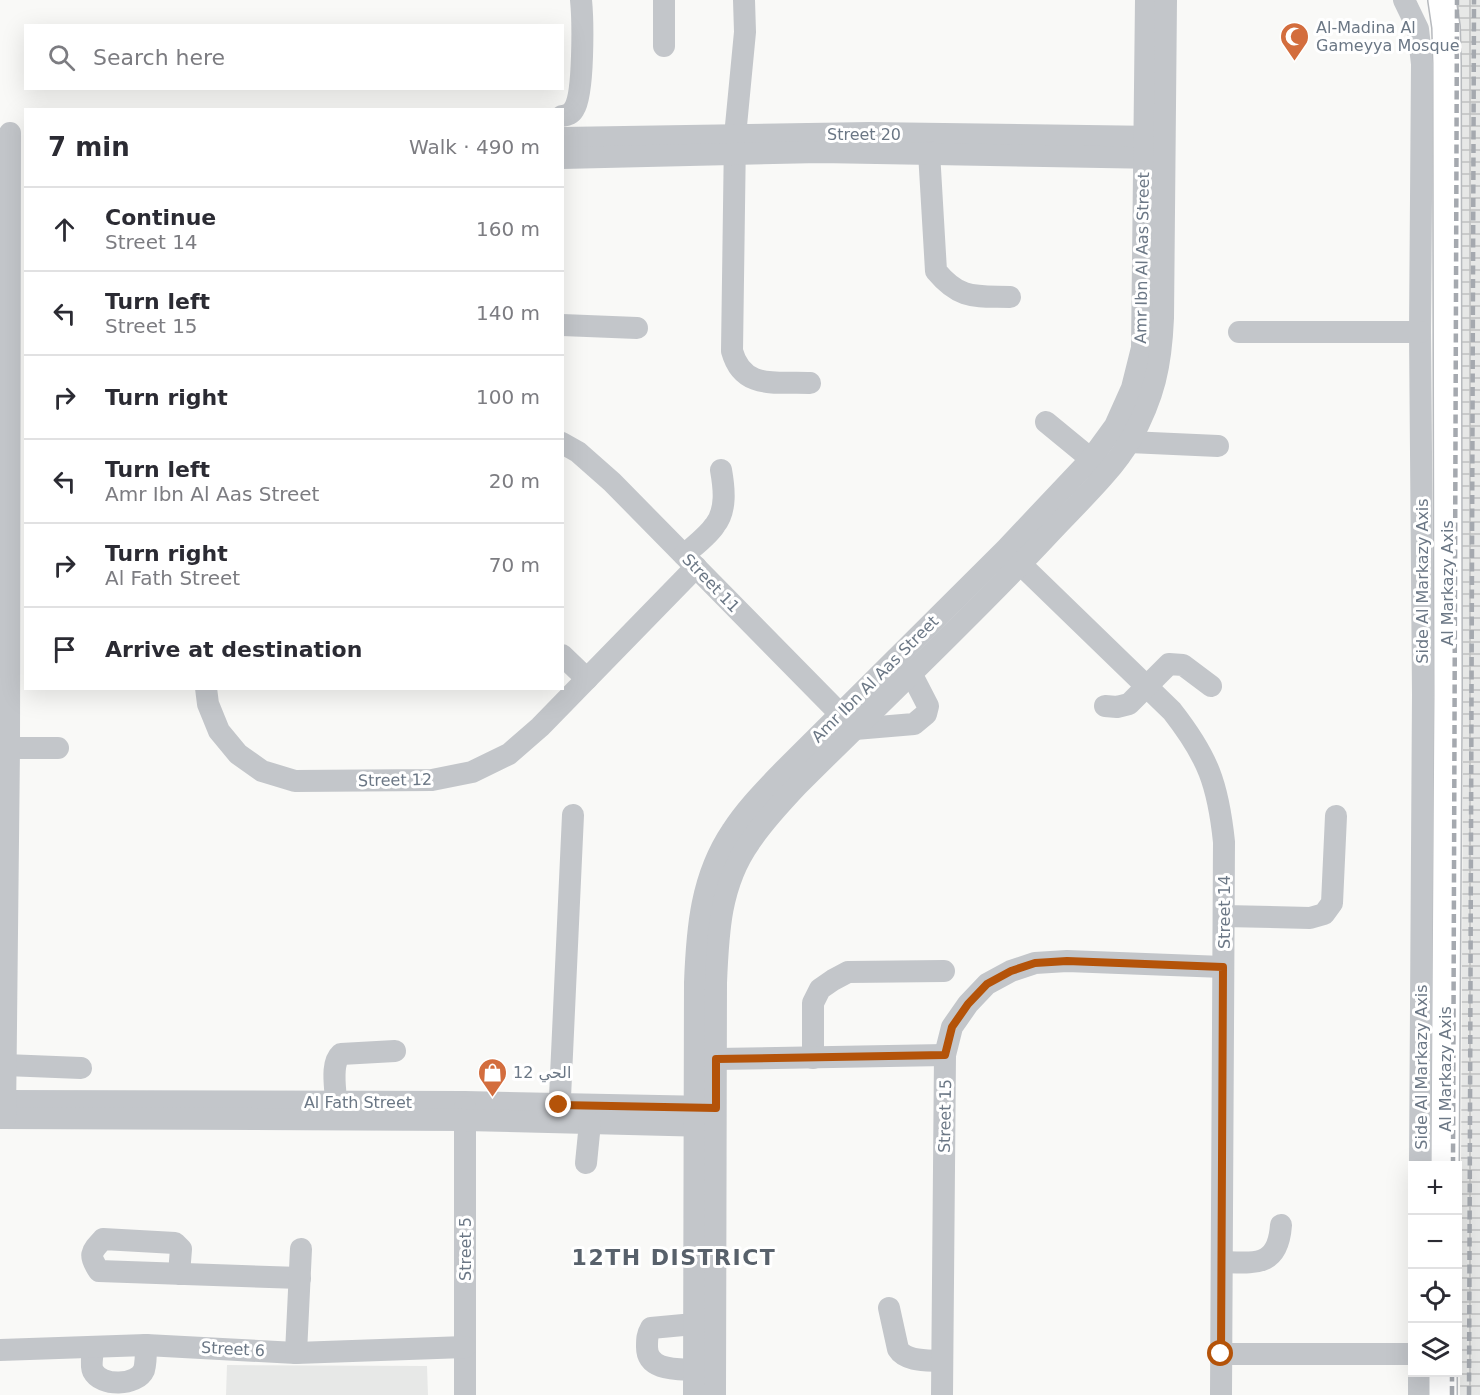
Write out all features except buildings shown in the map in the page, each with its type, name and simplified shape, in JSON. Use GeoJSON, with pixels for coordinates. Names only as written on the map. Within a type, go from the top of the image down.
{"type":"FeatureCollection","features":[{"type":"Feature","properties":{"kind":"main road","name":"Al Markazy Axis"},"geometry":{"type":"LineString","coordinates":[[1442,0],[1446,27],[1434,64],[1435,694],[1445,1161]]}},
{"type":"Feature","properties":{"kind":"main road"},"geometry":{"type":"LineString","coordinates":[[1443,1377],[1443,1395]]}},
{"type":"Feature","properties":{"kind":"street"},"geometry":{"type":"LineString","coordinates":[[564,116],[573,111],[579,96],[581,0]]}},
{"type":"Feature","properties":{"kind":"street"},"geometry":{"type":"LineString","coordinates":[[664,0],[664,46]]}},
{"type":"Feature","properties":{"kind":"street"},"geometry":{"type":"LineString","coordinates":[[744,0],[744,32],[735,145],[732,351],[735,363],[743,374],[754,380],[810,383]]}},
{"type":"Feature","properties":{"kind":"street","name":"Amr Ibn Al Aas Street"},"geometry":{"type":"LineString","coordinates":[[694,1395],[694,1324],[706,1117],[716,1059],[718,935],[723,902],[733,871],[749,843],[770,815],[798,785],[848,721],[1013,556],[1106,472],[1129,442],[1149,403],[1161,355],[1155,147],[1146,0]]}},
{"type":"Feature","properties":{"kind":"street","name":"Amr Ibn Al Aas Street"},"geometry":{"type":"LineString","coordinates":[[715,1395],[706,1117],[695,982],[697,933],[703,897],[714,862],[732,831],[783,771],[911,673],[1013,556],[1115,426],[1132,388],[1142,348],[1166,0]]}},
{"type":"Feature","properties":{"kind":"street","name":"Side Al Markazy Axis"},"geometry":{"type":"LineString","coordinates":[[1404,0],[1434,64],[1420,333],[1435,694],[1420,1161]]}},
{"type":"Feature","properties":{"kind":"street","name":"Street 20"},"geometry":{"type":"LineString","coordinates":[[564,158],[869,133],[1155,147]]}},
{"type":"Feature","properties":{"kind":"street","name":"Street 20"},"geometry":{"type":"LineString","coordinates":[[564,138],[735,145],[820,152],[929,153],[1155,147]]}},
{"type":"Feature","properties":{"kind":"street"},"geometry":{"type":"LineString","coordinates":[[2,1109],[5,1065],[4,777],[9,748],[12,143]]}},
{"type":"Feature","properties":{"kind":"street"},"geometry":{"type":"LineString","coordinates":[[929,153],[936,271],[948,286],[966,295],[1010,297]]}},
{"type":"Feature","properties":{"kind":"street"},"geometry":{"type":"LineString","coordinates":[[564,325],[637,328]]}},
{"type":"Feature","properties":{"kind":"street"},"geometry":{"type":"LineString","coordinates":[[1239,332],[1420,333]]}},
{"type":"Feature","properties":{"kind":"street"},"geometry":{"type":"LineString","coordinates":[[1046,422],[1091,459]]}},
{"type":"Feature","properties":{"kind":"street"},"geometry":{"type":"LineString","coordinates":[[1129,442],[1218,446]]}},
{"type":"Feature","properties":{"kind":"street","name":"Street 11"},"geometry":{"type":"LineString","coordinates":[[564,443],[596,466],[848,721]]}},
{"type":"Feature","properties":{"kind":"street","name":"Street 12"},"geometry":{"type":"LineString","coordinates":[[206,690],[208,704],[219,731],[238,754],[262,771],[295,781],[432,780],[472,772],[509,754],[540,727],[586,679],[690,561],[716,525],[722,507],[724,488],[721,470]]}},
{"type":"Feature","properties":{"kind":"street","name":"Street 14"},"geometry":{"type":"LineString","coordinates":[[1013,556],[1172,711],[1195,739],[1210,771],[1220,806],[1224,842],[1221,1395]]}},
{"type":"Feature","properties":{"kind":"street"},"geometry":{"type":"LineString","coordinates":[[564,657],[586,679]]}},
{"type":"Feature","properties":{"kind":"street"},"geometry":{"type":"LineString","coordinates":[[1105,706],[1117,707],[1129,704],[1169,664],[1183,665],[1211,686]]}},
{"type":"Feature","properties":{"kind":"street"},"geometry":{"type":"LineString","coordinates":[[848,721],[914,724],[926,714],[928,706],[911,673]]}},
{"type":"Feature","properties":{"kind":"street"},"geometry":{"type":"LineString","coordinates":[[9,748],[58,748]]}},
{"type":"Feature","properties":{"kind":"street"},"geometry":{"type":"LineString","coordinates":[[559,1114],[573,815]]}},
{"type":"Feature","properties":{"kind":"street"},"geometry":{"type":"LineString","coordinates":[[1224,916],[1310,918],[1324,914],[1329,909],[1333,896],[1336,816]]}},
{"type":"Feature","properties":{"kind":"street","name":"Street 15"},"geometry":{"type":"LineString","coordinates":[[942,1395],[945,1055],[952,1027],[968,1004],[987,984],[1011,971],[1035,963],[1067,961],[1223,967]]}},
{"type":"Feature","properties":{"kind":"street"},"geometry":{"type":"LineString","coordinates":[[813,1058],[813,1003],[820,989],[833,980],[849,972],[945,971]]}},
{"type":"Feature","properties":{"kind":"street"},"geometry":{"type":"LineString","coordinates":[[336,1103],[335,1065],[336,1058],[340,1054],[395,1051]]}},
{"type":"Feature","properties":{"kind":"street"},"geometry":{"type":"LineString","coordinates":[[716,1059],[945,1055]]}},
{"type":"Feature","properties":{"kind":"street"},"geometry":{"type":"LineString","coordinates":[[5,1065],[81,1068]]}},
{"type":"Feature","properties":{"kind":"street","name":"Al Fath Street"},"geometry":{"type":"LineString","coordinates":[[2,1109],[336,1103],[465,1111]]}},
{"type":"Feature","properties":{"kind":"street","name":"Al Fath Street"},"geometry":{"type":"LineString","coordinates":[[2,1109],[465,1111],[706,1117]]}},
{"type":"Feature","properties":{"kind":"street","name":"Street 5"},"geometry":{"type":"LineString","coordinates":[[465,1111],[465,1395]]}},
{"type":"Feature","properties":{"kind":"street","name":"Al Fath Street"},"geometry":{"type":"LineString","coordinates":[[559,1114],[590,1123],[706,1117]]}},
{"type":"Feature","properties":{"kind":"street"},"geometry":{"type":"LineString","coordinates":[[586,1163],[590,1123]]}},
{"type":"Feature","properties":{"kind":"street"},"geometry":{"type":"LineString","coordinates":[[1222,1262],[1259,1263],[1272,1254],[1280,1240],[1281,1225]]}},
{"type":"Feature","properties":{"kind":"street"},"geometry":{"type":"LineString","coordinates":[[296,1353],[301,1248]]}},
{"type":"Feature","properties":{"kind":"street"},"geometry":{"type":"LineString","coordinates":[[179,1274],[300,1278]]}},
{"type":"Feature","properties":{"kind":"street"},"geometry":{"type":"LineString","coordinates":[[889,1308],[898,1349],[902,1355],[942,1361]]}},
{"type":"Feature","properties":{"kind":"street"},"geometry":{"type":"LineString","coordinates":[[694,1324],[651,1328],[647,1335],[647,1353],[655,1364],[667,1369],[694,1370]]}},
{"type":"Feature","properties":{"kind":"street"},"geometry":{"type":"LineString","coordinates":[[93,1347],[92,1370],[97,1377],[105,1381],[128,1381],[137,1378],[144,1370],[147,1345]]}},
{"type":"Feature","properties":{"kind":"street","name":"Street 6"},"geometry":{"type":"LineString","coordinates":[[0,1350],[147,1345],[296,1353],[465,1347]]}},
{"type":"Feature","properties":{"kind":"street"},"geometry":{"type":"LineString","coordinates":[[1221,1354],[1408,1354]]}},
{"type":"Feature","properties":{"kind":"street"},"geometry":{"type":"LineString","coordinates":[[1419,1377],[1419,1395]]}},
{"type":"Feature","properties":{"kind":"shaded area"},"geometry":{"type":"Polygon","coordinates":[[[1458,0],[1480,0],[1480,1395],[1460,1395],[1460,1377],[1462,1377],[1463,758],[1458,0]]]}},
{"type":"Feature","properties":{"kind":"shaded area"},"geometry":{"type":"Polygon","coordinates":[[[227,1365],[427,1366],[428,1395],[226,1395],[227,1365]]]}},
{"type":"Feature","properties":{"kind":"railway"},"geometry":{"type":"LineString","coordinates":[[1453,1161],[1457,0]]}},
{"type":"Feature","properties":{"kind":"railway"},"geometry":{"type":"LineString","coordinates":[[1469,1395],[1474,0]]}},
{"type":"Feature","properties":{"kind":"railway"},"geometry":{"type":"LineString","coordinates":[[1452,1377],[1452,1395]]}},
{"type":"Feature","properties":{"kind":"place","name":"Al-Madina Al Gameyya Mosque"},"geometry":{"type":"Point","coordinates":[1295,62]}},
{"type":"Feature","properties":{"kind":"place","name":"الحي 12"},"geometry":{"type":"Point","coordinates":[492,1098]}},
{"type":"Feature","properties":{"kind":"district","name":"12TH DISTRICT"},"geometry":{"type":"Point","coordinates":[674,1257]}},
{"type":"Feature","properties":{"kind":"route"},"geometry":{"type":"LineString","coordinates":[[559,1105],[716,1108],[716,1059],[945,1055],[952,1027],[968,1004],[987,984],[1011,971],[1035,963],[1067,961],[1223,967],[1221,1354]]}}]}
